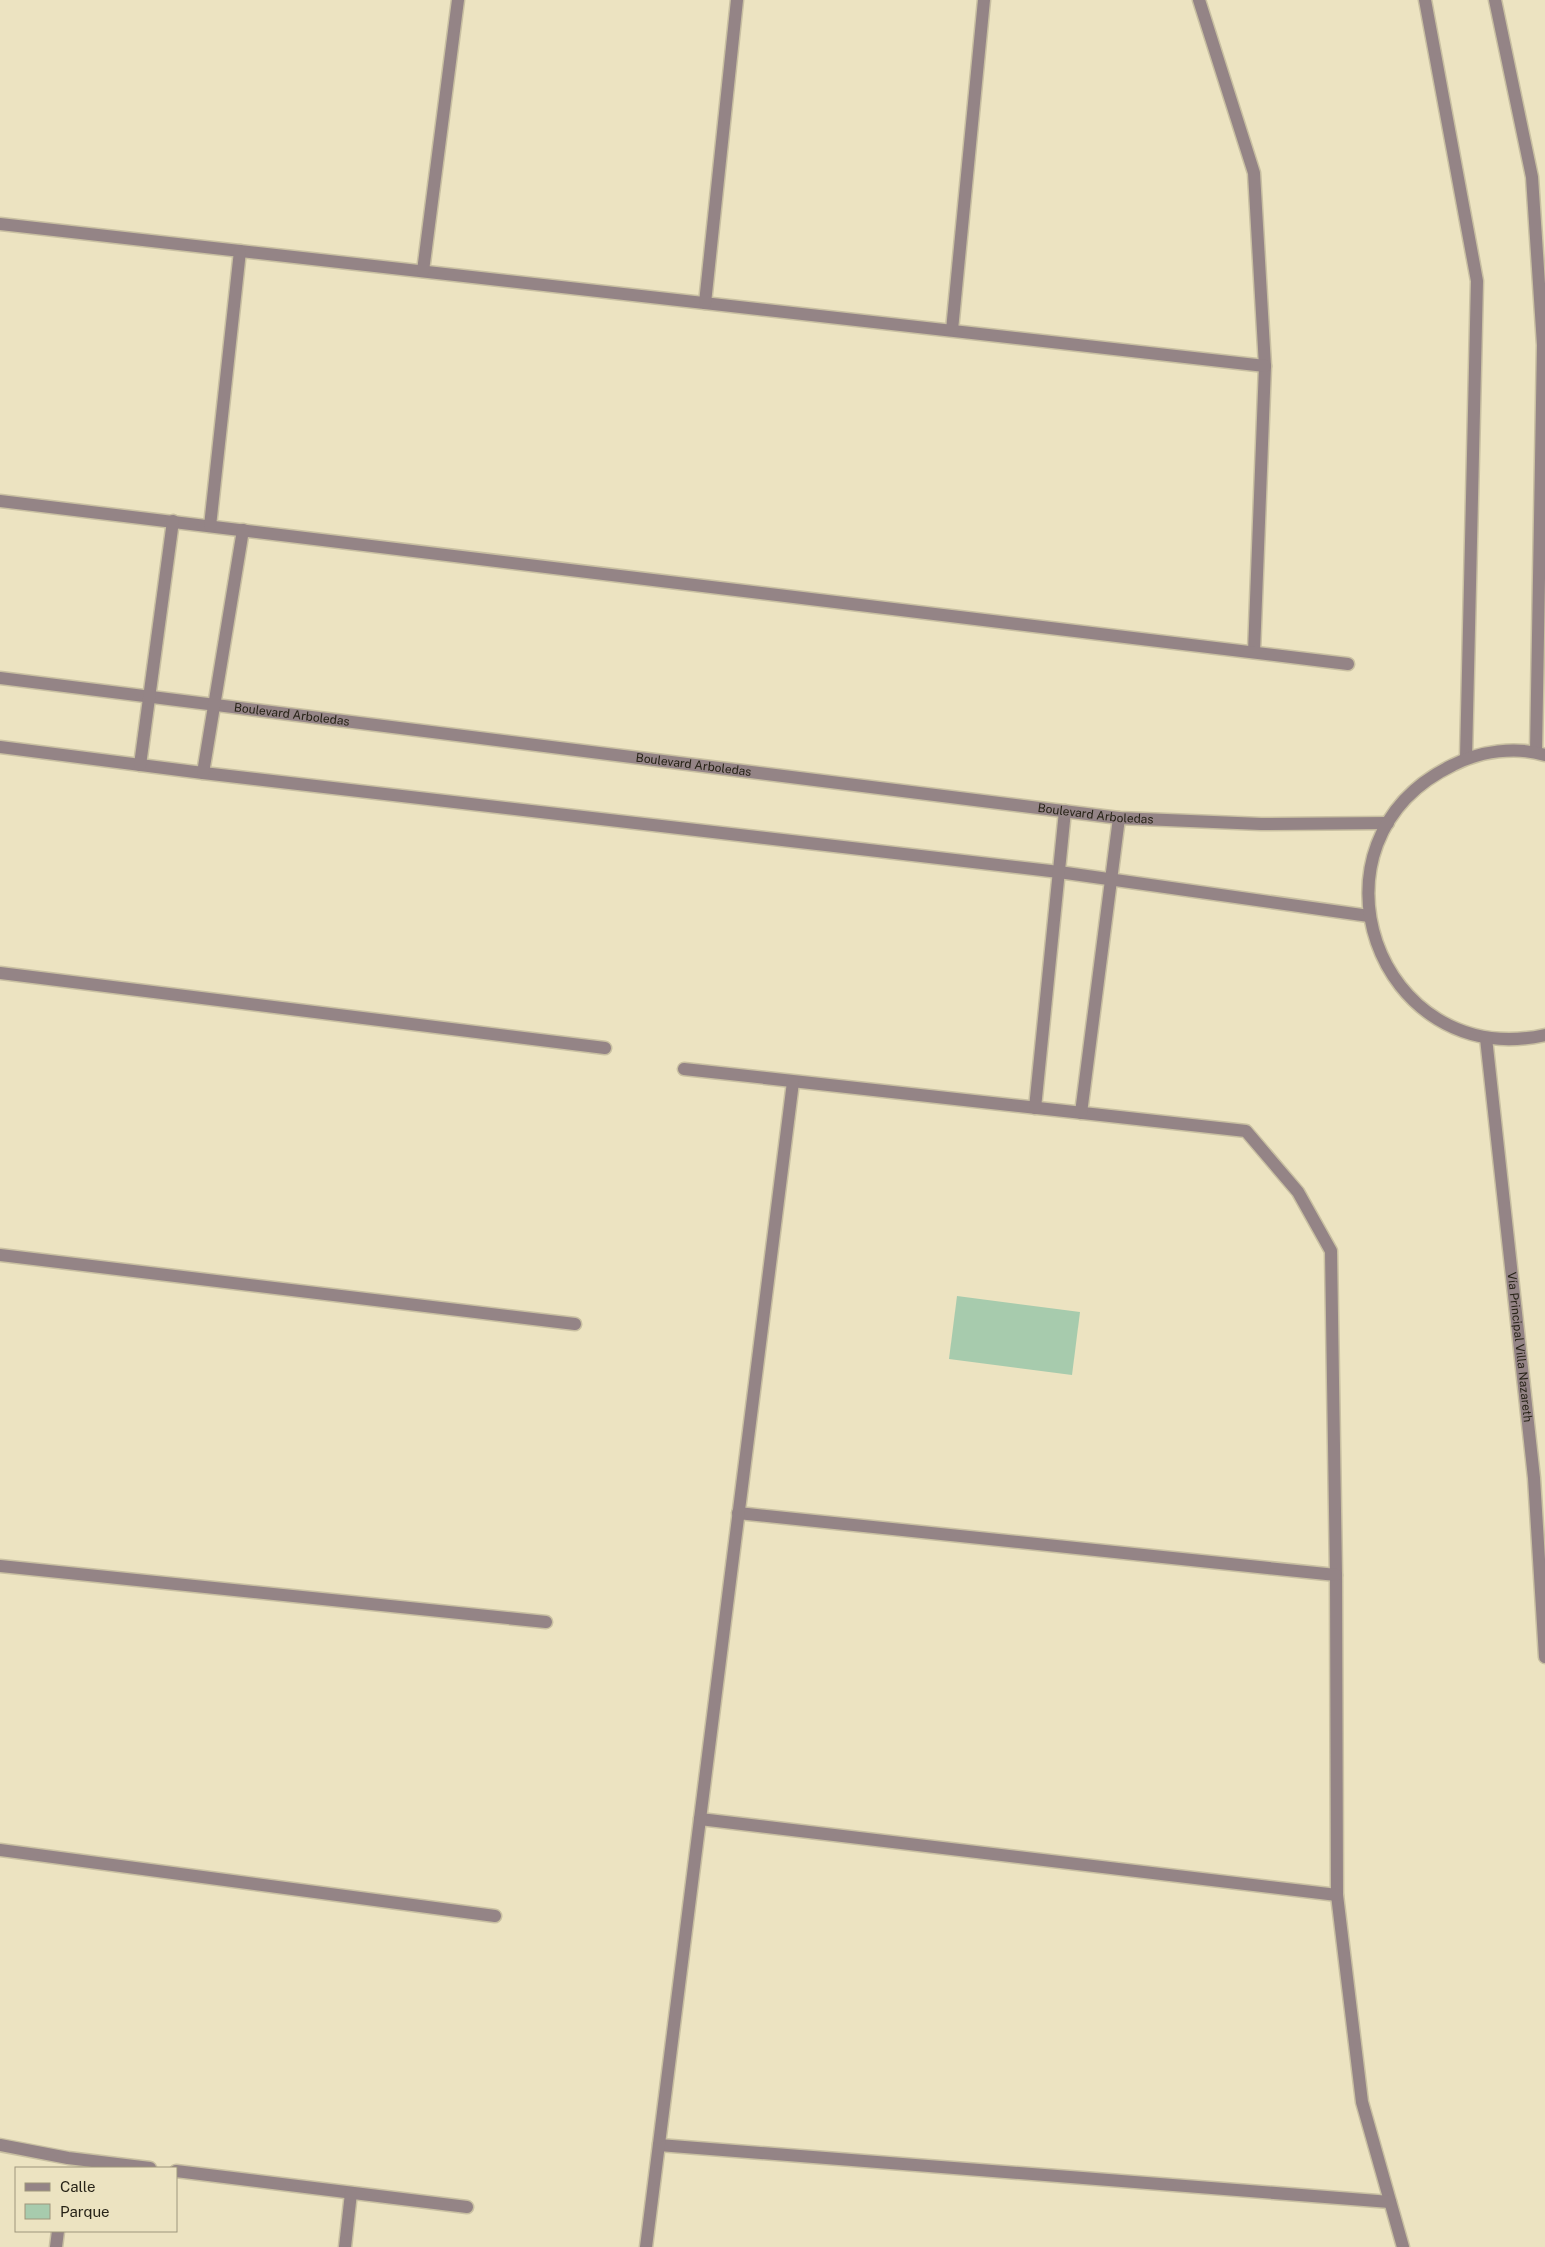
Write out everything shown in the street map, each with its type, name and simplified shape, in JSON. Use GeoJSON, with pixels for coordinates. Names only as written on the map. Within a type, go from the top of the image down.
{"type":"FeatureCollection","features":[{"type":"Feature","properties":{"kind":"street"},"geometry":{"type":"LineString","coordinates":[[423,271],[458,0]]}},
{"type":"Feature","properties":{"kind":"street"},"geometry":{"type":"LineString","coordinates":[[705,303],[737,0]]}},
{"type":"Feature","properties":{"kind":"street"},"geometry":{"type":"LineString","coordinates":[[952,330],[984,0]]}},
{"type":"Feature","properties":{"kind":"street"},"geometry":{"type":"LineString","coordinates":[[1199,0],[1254,173],[1265,366],[1254,652]]}},
{"type":"Feature","properties":{"kind":"street"},"geometry":{"type":"LineString","coordinates":[[1425,0],[1477,282],[1466,758]]}},
{"type":"Feature","properties":{"kind":"street"},"geometry":{"type":"LineString","coordinates":[[1495,0],[1532,177],[1543,345],[1541,754],[1501,751],[1466,758],[1436,773],[1409,795],[1388,823],[1374,852],[1368,884],[1369,916],[1382,959],[1408,995],[1443,1023],[1486,1038],[1525,1039],[1545,1035]]}},
{"type":"Feature","properties":{"kind":"street"},"geometry":{"type":"LineString","coordinates":[[0,224],[1265,366]]}},
{"type":"Feature","properties":{"kind":"street"},"geometry":{"type":"LineString","coordinates":[[210,526],[240,251]]}},
{"type":"Feature","properties":{"kind":"street"},"geometry":{"type":"LineString","coordinates":[[0,501],[1348,664]]}},
{"type":"Feature","properties":{"kind":"street"},"geometry":{"type":"LineString","coordinates":[[140,765],[173,522]]}},
{"type":"Feature","properties":{"kind":"street"},"geometry":{"type":"LineString","coordinates":[[203,773],[243,530]]}},
{"type":"Feature","properties":{"kind":"street","name":"Boulevard Arboledas"},"geometry":{"type":"LineString","coordinates":[[0,678],[1119,818],[1261,824],[1388,823]]}},
{"type":"Feature","properties":{"kind":"street"},"geometry":{"type":"LineString","coordinates":[[0,747],[203,773],[1059,872],[1369,916]]}},
{"type":"Feature","properties":{"kind":"street"},"geometry":{"type":"LineString","coordinates":[[1036,1108],[1065,811]]}},
{"type":"Feature","properties":{"kind":"street"},"geometry":{"type":"LineString","coordinates":[[1081,1113],[1119,818]]}},
{"type":"Feature","properties":{"kind":"street"},"geometry":{"type":"LineString","coordinates":[[0,973],[605,1048]]}},
{"type":"Feature","properties":{"kind":"street","name":"Vía Principal Villa Nazareth"},"geometry":{"type":"LineString","coordinates":[[1486,1038],[1540,1477],[1545,1657]]}},
{"type":"Feature","properties":{"kind":"street"},"geometry":{"type":"LineString","coordinates":[[684,1069],[1246,1131],[1298,1192],[1331,1250],[1336,1575],[1337,1895],[1362,2102],[1403,2247]]}},
{"type":"Feature","properties":{"kind":"street"},"geometry":{"type":"LineString","coordinates":[[646,2247],[793,1082]]}},
{"type":"Feature","properties":{"kind":"street"},"geometry":{"type":"LineString","coordinates":[[0,1255],[575,1324]]}},
{"type":"Feature","properties":{"kind":"street"},"geometry":{"type":"LineString","coordinates":[[738,1513],[1336,1575]]}},
{"type":"Feature","properties":{"kind":"street"},"geometry":{"type":"LineString","coordinates":[[0,1566],[546,1622]]}},
{"type":"Feature","properties":{"kind":"street"},"geometry":{"type":"LineString","coordinates":[[700,1819],[1337,1895]]}},
{"type":"Feature","properties":{"kind":"street"},"geometry":{"type":"LineString","coordinates":[[0,1850],[495,1916]]}},
{"type":"Feature","properties":{"kind":"street"},"geometry":{"type":"LineString","coordinates":[[0,2145],[67,2163],[133,2167]]}},
{"type":"Feature","properties":{"kind":"street"},"geometry":{"type":"LineString","coordinates":[[659,2145],[1390,2202]]}},
{"type":"Feature","properties":{"kind":"street"},"geometry":{"type":"LineString","coordinates":[[178,2172],[467,2207]]}},
{"type":"Feature","properties":{"kind":"street"},"geometry":{"type":"LineString","coordinates":[[345,2247],[351,2193]]}},
{"type":"Feature","properties":{"kind":"street"},"geometry":{"type":"LineString","coordinates":[[56,2247],[58,2232]]}},
{"type":"Feature","properties":{"kind":"green space"},"geometry":{"type":"Polygon","coordinates":[[[957,1296],[1080,1312],[1072,1375],[949,1359],[957,1296]]]}}]}
